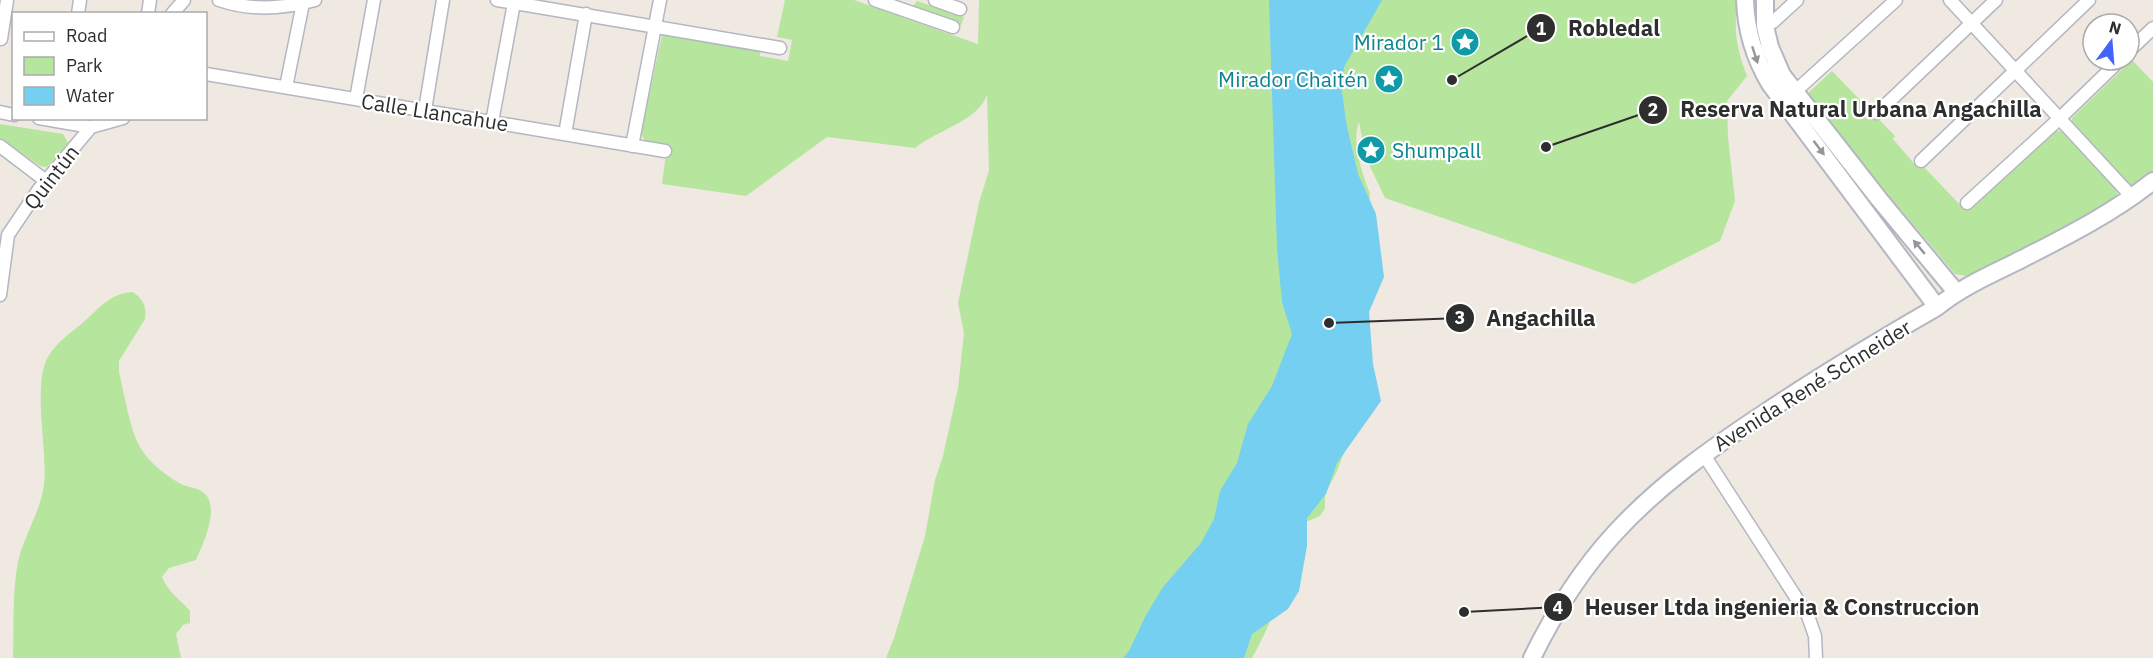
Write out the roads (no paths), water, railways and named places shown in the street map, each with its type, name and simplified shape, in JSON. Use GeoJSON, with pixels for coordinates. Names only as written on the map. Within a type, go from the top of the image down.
{"type":"FeatureCollection","features":[{"type":"Feature","properties":{"kind":"main road"},"geometry":{"type":"LineString","coordinates":[[1744,0],[1758,64],[1879,199],[1956,292]]}},
{"type":"Feature","properties":{"kind":"main road"},"geometry":{"type":"LineString","coordinates":[[1765,0],[1765,26],[1789,96],[1937,307]]}},
{"type":"Feature","properties":{"kind":"main road","name":"Avenida René Schneider"},"geometry":{"type":"LineString","coordinates":[[1532,658],[1570,591],[1613,535],[1656,492],[1704,455],[1832,369],[1937,307],[1956,292],[2074,233],[2133,198],[2153,181]]}},
{"type":"Feature","properties":{"kind":"street"},"geometry":{"type":"LineString","coordinates":[[0,39],[7,0]]}},
{"type":"Feature","properties":{"kind":"street"},"geometry":{"type":"LineString","coordinates":[[174,12],[184,0]]}},
{"type":"Feature","properties":{"kind":"street"},"geometry":{"type":"LineString","coordinates":[[219,0],[236,6],[269,8],[290,7],[309,2],[286,87]]}},
{"type":"Feature","properties":{"kind":"street"},"geometry":{"type":"LineString","coordinates":[[356,99],[374,0]]}},
{"type":"Feature","properties":{"kind":"street"},"geometry":{"type":"LineString","coordinates":[[424,110],[444,0]]}},
{"type":"Feature","properties":{"kind":"street"},"geometry":{"type":"LineString","coordinates":[[497,0],[780,48]]}},
{"type":"Feature","properties":{"kind":"street"},"geometry":{"type":"LineString","coordinates":[[632,146],[660,0]]}},
{"type":"Feature","properties":{"kind":"street"},"geometry":{"type":"LineString","coordinates":[[875,0],[906,5],[953,27]]}},
{"type":"Feature","properties":{"kind":"street"},"geometry":{"type":"LineString","coordinates":[[935,0],[960,9]]}},
{"type":"Feature","properties":{"kind":"street"},"geometry":{"type":"LineString","coordinates":[[1765,26],[1773,22],[1797,0]]}},
{"type":"Feature","properties":{"kind":"street"},"geometry":{"type":"LineString","coordinates":[[1789,96],[1896,0]]}},
{"type":"Feature","properties":{"kind":"street"},"geometry":{"type":"LineString","coordinates":[[1950,0],[2133,198]]}},
{"type":"Feature","properties":{"kind":"street"},"geometry":{"type":"LineString","coordinates":[[1877,114],[1996,0]]}},
{"type":"Feature","properties":{"kind":"street"},"geometry":{"type":"LineString","coordinates":[[1921,161],[2088,0]]}},
{"type":"Feature","properties":{"kind":"street"},"geometry":{"type":"LineString","coordinates":[[492,122],[514,3]]}},
{"type":"Feature","properties":{"kind":"street"},"geometry":{"type":"LineString","coordinates":[[565,134],[586,14]]}},
{"type":"Feature","properties":{"kind":"street"},"geometry":{"type":"LineString","coordinates":[[2141,40],[2153,28]]}},
{"type":"Feature","properties":{"kind":"street"},"geometry":{"type":"LineString","coordinates":[[1967,203],[2108,72]]}},
{"type":"Feature","properties":{"kind":"street","name":"Calle Llancahue"},"geometry":{"type":"LineString","coordinates":[[207,74],[665,151]]}},
{"type":"Feature","properties":{"kind":"street"},"geometry":{"type":"LineString","coordinates":[[51,120],[91,127]]}},
{"type":"Feature","properties":{"kind":"street","name":"Quintún"},"geometry":{"type":"LineString","coordinates":[[0,295],[2,266],[8,235],[46,181],[91,127],[116,120]]}},
{"type":"Feature","properties":{"kind":"street"},"geometry":{"type":"LineString","coordinates":[[0,146],[46,181]]}},
{"type":"Feature","properties":{"kind":"street"},"geometry":{"type":"LineString","coordinates":[[1704,455],[1808,616],[1815,636],[1816,658]]}},
{"type":"Feature","properties":{"kind":"water"},"geometry":{"type":"Polygon","coordinates":[[[1269,0],[1382,0],[1344,67],[1342,91],[1346,122],[1358,174],[1376,214],[1384,277],[1369,312],[1373,364],[1381,401],[1337,463],[1326,494],[1307,518],[1307,546],[1299,591],[1288,609],[1252,634],[1244,658],[1123,658],[1163,587],[1201,543],[1214,519],[1220,491],[1237,463],[1248,424],[1272,386],[1292,334],[1282,302],[1277,248],[1269,0]]]}},
{"type":"Feature","properties":{"kind":"place","name":"Mirador 1"},"geometry":{"type":"Point","coordinates":[1465,42]}},
{"type":"Feature","properties":{"kind":"place","name":"Mirador Chaitén"},"geometry":{"type":"Point","coordinates":[1389,79]}},
{"type":"Feature","properties":{"kind":"place","name":"Robledal"},"geometry":{"type":"Point","coordinates":[1452,80]}},
{"type":"Feature","properties":{"kind":"place","name":"Reserva Natural Urbana Angachilla"},"geometry":{"type":"Point","coordinates":[1546,147]}},
{"type":"Feature","properties":{"kind":"place","name":"Shumpall"},"geometry":{"type":"Point","coordinates":[1371,150]}},
{"type":"Feature","properties":{"kind":"place","name":"Angachilla"},"geometry":{"type":"Point","coordinates":[1329,323]}},
{"type":"Feature","properties":{"kind":"place","name":"Heuser Ltda ingenieria & Construccion"},"geometry":{"type":"Point","coordinates":[1464,612]}}]}
